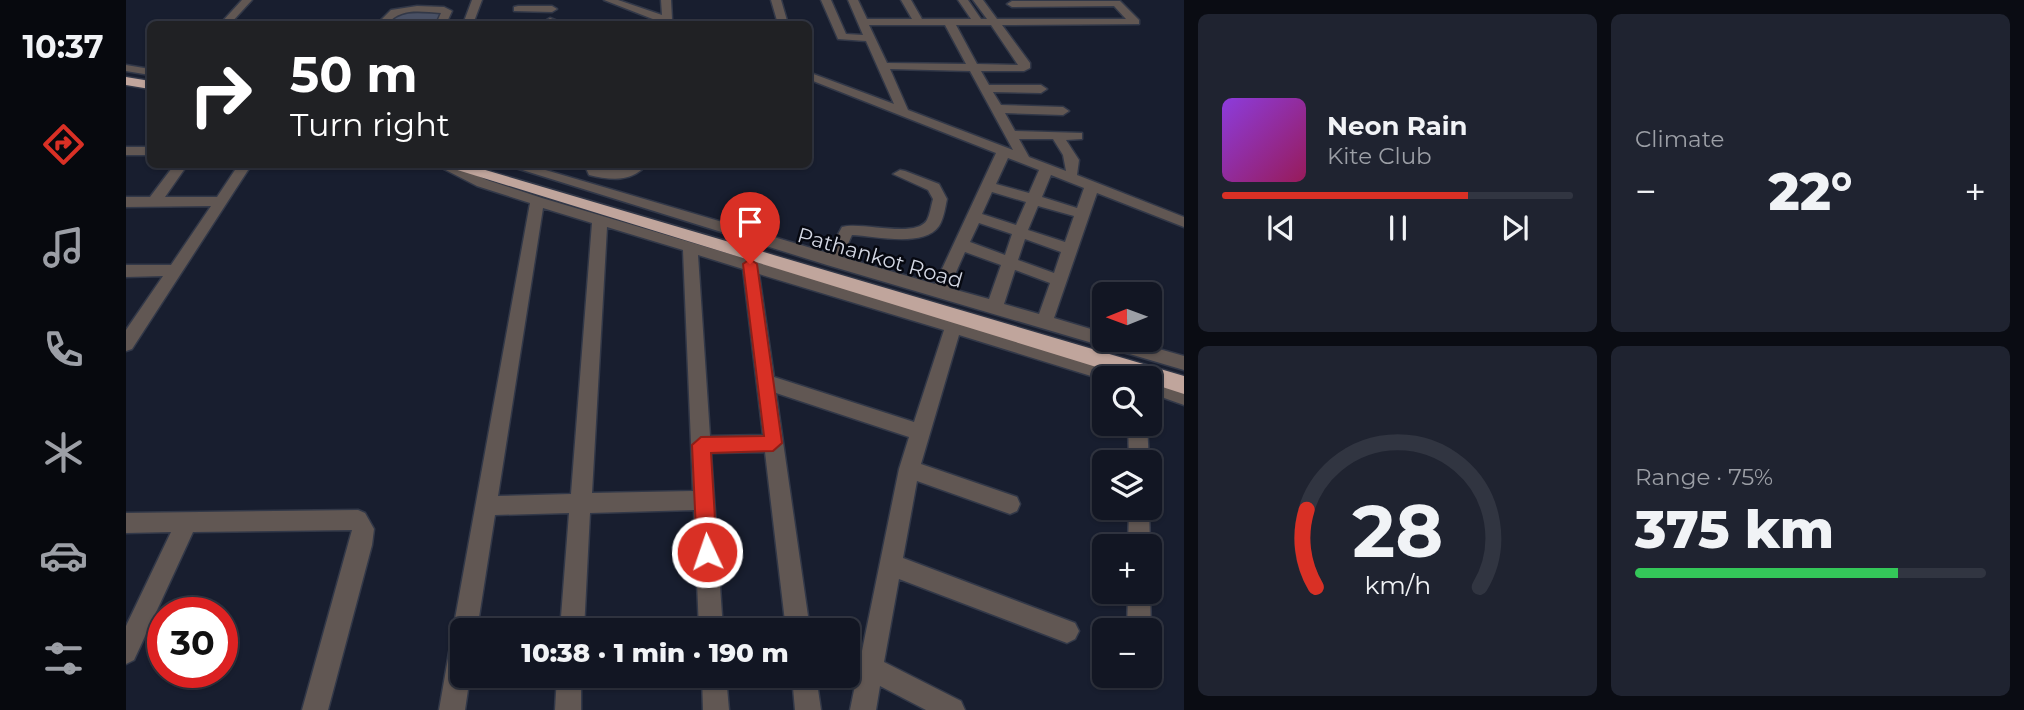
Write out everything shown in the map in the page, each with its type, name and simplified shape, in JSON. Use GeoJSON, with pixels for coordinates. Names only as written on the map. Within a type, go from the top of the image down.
{"type":"FeatureCollection","features":[{"type":"Feature","properties":{"kind":"highway"},"geometry":{"type":"LineString","coordinates":[[126,74],[147,78]]}},
{"type":"Feature","properties":{"kind":"highway"},"geometry":{"type":"LineString","coordinates":[[126,81],[147,84]]}},
{"type":"Feature","properties":{"kind":"highway"},"geometry":{"type":"LineString","coordinates":[[459,168],[1184,385]]}},
{"type":"Feature","properties":{"kind":"highway","name":"Pathankot Road"},"geometry":{"type":"LineString","coordinates":[[522,169],[1184,372]]}},
{"type":"Feature","properties":{"kind":"street"},"geometry":{"type":"LineString","coordinates":[[228,21],[247,0]]}},
{"type":"Feature","properties":{"kind":"street"},"geometry":{"type":"LineString","coordinates":[[469,21],[477,0]]}},
{"type":"Feature","properties":{"kind":"street"},"geometry":{"type":"LineString","coordinates":[[666,0],[671,21]]}},
{"type":"Feature","properties":{"kind":"street"},"geometry":{"type":"LineString","coordinates":[[776,0],[782,21]]}},
{"type":"Feature","properties":{"kind":"street"},"geometry":{"type":"LineString","coordinates":[[826,0],[842,37],[871,38]]}},
{"type":"Feature","properties":{"kind":"street"},"geometry":{"type":"LineString","coordinates":[[853,0],[902,109]]}},
{"type":"Feature","properties":{"kind":"street"},"geometry":{"type":"LineString","coordinates":[[906,0],[920,24]]}},
{"type":"Feature","properties":{"kind":"street"},"geometry":{"type":"LineString","coordinates":[[963,0],[979,24]]}},
{"type":"Feature","properties":{"kind":"street"},"geometry":{"type":"LineString","coordinates":[[883,66],[974,69],[1025,66],[978,0]]}},
{"type":"Feature","properties":{"kind":"street"},"geometry":{"type":"LineString","coordinates":[[614,1],[667,21]]}},
{"type":"Feature","properties":{"kind":"street"},"geometry":{"type":"LineString","coordinates":[[864,23],[1135,22],[1116,1],[1010,2]]}},
{"type":"Feature","properties":{"kind":"street"},"geometry":{"type":"LineString","coordinates":[[1010,2],[1027,23]]}},
{"type":"Feature","properties":{"kind":"street"},"geometry":{"type":"LineString","coordinates":[[519,5],[553,16]]}},
{"type":"Feature","properties":{"kind":"street"},"geometry":{"type":"LineString","coordinates":[[384,21],[390,12],[399,9],[447,11],[442,21]]}},
{"type":"Feature","properties":{"kind":"street"},"geometry":{"type":"LineString","coordinates":[[950,24],[1024,159]]}},
{"type":"Feature","properties":{"kind":"street"},"geometry":{"type":"LineString","coordinates":[[126,68],[147,72]]}},
{"type":"Feature","properties":{"kind":"street"},"geometry":{"type":"LineString","coordinates":[[812,76],[902,109],[1184,222]]}},
{"type":"Feature","properties":{"kind":"street"},"geometry":{"type":"LineString","coordinates":[[985,88],[1041,89]]}},
{"type":"Feature","properties":{"kind":"street"},"geometry":{"type":"LineString","coordinates":[[996,109],[1063,111]]}},
{"type":"Feature","properties":{"kind":"street"},"geometry":{"type":"LineString","coordinates":[[1012,135],[1078,136]]}},
{"type":"Feature","properties":{"kind":"street"},"geometry":{"type":"LineString","coordinates":[[1056,135],[1073,161],[1074,170],[1070,177]]}},
{"type":"Feature","properties":{"kind":"street"},"geometry":{"type":"LineString","coordinates":[[126,151],[147,151]]}},
{"type":"Feature","properties":{"kind":"street"},"geometry":{"type":"LineString","coordinates":[[940,291],[1004,151]]}},
{"type":"Feature","properties":{"kind":"street"},"geometry":{"type":"LineString","coordinates":[[155,201],[179,168]]}},
{"type":"Feature","properties":{"kind":"street"},"geometry":{"type":"LineString","coordinates":[[126,344],[133,321],[173,270],[243,168]]}},
{"type":"Feature","properties":{"kind":"street"},"geometry":{"type":"LineString","coordinates":[[449,168],[482,183],[537,201],[1092,369]]}},
{"type":"Feature","properties":{"kind":"street"},"geometry":{"type":"LineString","coordinates":[[559,179],[567,168]]}},
{"type":"Feature","properties":{"kind":"street"},"geometry":{"type":"LineString","coordinates":[[587,191],[595,169],[627,174],[635,168]]}},
{"type":"Feature","properties":{"kind":"street"},"geometry":{"type":"LineString","coordinates":[[995,307],[1020,232],[1047,168]]}},
{"type":"Feature","properties":{"kind":"street"},"geometry":{"type":"LineString","coordinates":[[522,169],[559,179],[587,191],[1184,363]]}},
{"type":"Feature","properties":{"kind":"street"},"geometry":{"type":"LineString","coordinates":[[832,261],[847,230],[909,235],[923,233],[932,225],[940,199],[934,187],[900,174]]}},
{"type":"Feature","properties":{"kind":"street"},"geometry":{"type":"LineString","coordinates":[[989,186],[1082,214]]}},
{"type":"Feature","properties":{"kind":"street"},"geometry":{"type":"LineString","coordinates":[[1044,323],[1057,280],[1093,186]]}},
{"type":"Feature","properties":{"kind":"street"},"geometry":{"type":"LineString","coordinates":[[126,202],[219,201]]}},
{"type":"Feature","properties":{"kind":"street"},"geometry":{"type":"LineString","coordinates":[[467,618],[537,201]]}},
{"type":"Feature","properties":{"kind":"street"},"geometry":{"type":"LineString","coordinates":[[974,216],[1069,249]]}},
{"type":"Feature","properties":{"kind":"street"},"geometry":{"type":"LineString","coordinates":[[573,618],[600,219]]}},
{"type":"Feature","properties":{"kind":"street"},"geometry":{"type":"LineString","coordinates":[[962,245],[1057,280]]}},
{"type":"Feature","properties":{"kind":"street"},"geometry":{"type":"LineString","coordinates":[[690,246],[710,618]]}},
{"type":"Feature","properties":{"kind":"street"},"geometry":{"type":"LineString","coordinates":[[750,264],[796,618]]}},
{"type":"Feature","properties":{"kind":"street"},"geometry":{"type":"LineString","coordinates":[[126,271],[173,270]]}},
{"type":"Feature","properties":{"kind":"street"},"geometry":{"type":"LineString","coordinates":[[863,710],[909,469],[953,327]]}},
{"type":"Feature","properties":{"kind":"street"},"geometry":{"type":"LineString","coordinates":[[765,382],[921,433]]}},
{"type":"Feature","properties":{"kind":"street"},"geometry":{"type":"LineString","coordinates":[[1162,390],[1184,397]]}},
{"type":"Feature","properties":{"kind":"street"},"geometry":{"type":"LineString","coordinates":[[701,445],[773,443]]}},
{"type":"Feature","properties":{"kind":"street"},"geometry":{"type":"LineString","coordinates":[[909,469],[1010,504]]}},
{"type":"Feature","properties":{"kind":"street"},"geometry":{"type":"LineString","coordinates":[[485,506],[704,500]]}},
{"type":"Feature","properties":{"kind":"street"},"geometry":{"type":"LineString","coordinates":[[126,523],[358,520],[363,529],[361,545],[315,710]]}},
{"type":"Feature","properties":{"kind":"street"},"geometry":{"type":"LineString","coordinates":[[128,644],[187,522]]}},
{"type":"Feature","properties":{"kind":"street"},"geometry":{"type":"LineString","coordinates":[[891,565],[1067,631]]}},
{"type":"Feature","properties":{"kind":"street"},"geometry":{"type":"LineString","coordinates":[[871,668],[952,710]]}},
{"type":"Feature","properties":{"kind":"street"},"geometry":{"type":"LineString","coordinates":[[452,710],[455,688]]}},
{"type":"Feature","properties":{"kind":"street"},"geometry":{"type":"LineString","coordinates":[[568,710],[569,688]]}},
{"type":"Feature","properties":{"kind":"street"},"geometry":{"type":"LineString","coordinates":[[715,688],[716,710]]}},
{"type":"Feature","properties":{"kind":"street"},"geometry":{"type":"LineString","coordinates":[[805,688],[808,710]]}},
{"type":"Feature","properties":{"kind":"building"},"geometry":{"type":"Polygon","coordinates":[[[395,11],[444,12],[439,21],[389,21],[395,11]]]}},
{"type":"Feature","properties":{"kind":"route"},"geometry":{"type":"LineString","coordinates":[[707,552],[701,445],[773,443],[750,264]]}}]}
